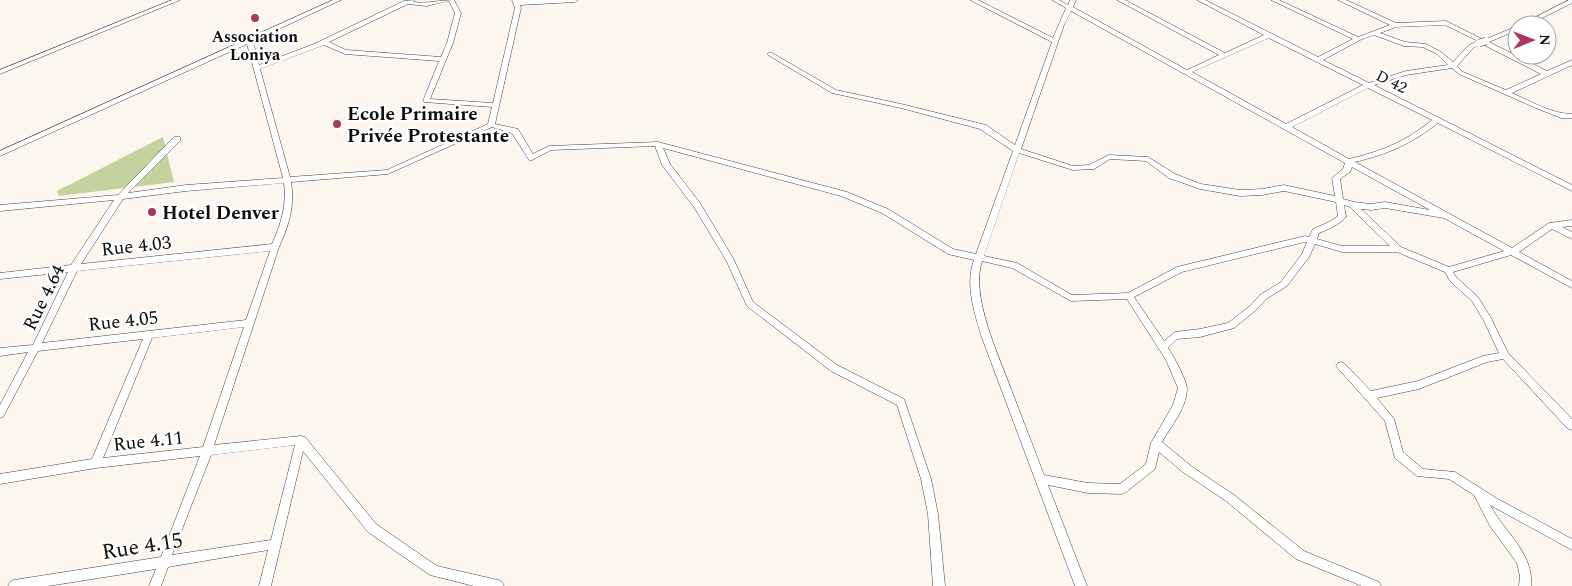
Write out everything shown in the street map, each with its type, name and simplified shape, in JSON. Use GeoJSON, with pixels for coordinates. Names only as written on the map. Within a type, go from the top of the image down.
{"type":"FeatureCollection","features":[{"type":"Feature","properties":{"kind":"street"},"geometry":{"type":"LineString","coordinates":[[0,72],[177,0]]}},
{"type":"Feature","properties":{"kind":"street"},"geometry":{"type":"LineString","coordinates":[[0,154],[338,0]]}},
{"type":"Feature","properties":{"kind":"street"},"geometry":{"type":"LineString","coordinates":[[257,68],[276,63],[408,1],[415,5],[431,5],[449,0],[458,13],[443,59],[426,101],[496,105]]}},
{"type":"Feature","properties":{"kind":"street"},"geometry":{"type":"LineString","coordinates":[[491,125],[518,8],[516,2],[575,0]]}},
{"type":"Feature","properties":{"kind":"street"},"geometry":{"type":"LineString","coordinates":[[973,0],[1055,41]]}},
{"type":"Feature","properties":{"kind":"street"},"geometry":{"type":"LineString","coordinates":[[1055,0],[1071,4],[1187,72],[1572,285]]}},
{"type":"Feature","properties":{"kind":"street"},"geometry":{"type":"LineString","coordinates":[[1120,0],[1224,55]]}},
{"type":"Feature","properties":{"kind":"street","name":"D 42"},"geometry":{"type":"LineString","coordinates":[[1200,0],[1572,188]]}},
{"type":"Feature","properties":{"kind":"street"},"geometry":{"type":"LineString","coordinates":[[1274,0],[1358,39]]}},
{"type":"Feature","properties":{"kind":"street"},"geometry":{"type":"LineString","coordinates":[[1340,0],[1395,25]]}},
{"type":"Feature","properties":{"kind":"street"},"geometry":{"type":"LineString","coordinates":[[1543,15],[1572,1]]}},
{"type":"Feature","properties":{"kind":"street"},"geometry":{"type":"LineString","coordinates":[[1071,4],[1055,41],[979,259],[974,281],[978,312],[1081,586]]}},
{"type":"Feature","properties":{"kind":"street"},"geometry":{"type":"LineString","coordinates":[[1318,60],[1358,39],[1395,25],[1446,23],[1547,74]]}},
{"type":"Feature","properties":{"kind":"street"},"geometry":{"type":"LineString","coordinates":[[1375,33],[1404,44],[1424,45],[1454,64],[1461,73],[1538,107],[1564,116],[1572,116]]}},
{"type":"Feature","properties":{"kind":"street"},"geometry":{"type":"LineString","coordinates":[[1287,127],[1369,85],[1402,73],[1419,73],[1454,64],[1471,45],[1507,33]]}},
{"type":"Feature","properties":{"kind":"street"},"geometry":{"type":"LineString","coordinates":[[1187,72],[1270,35]]}},
{"type":"Feature","properties":{"kind":"street"},"geometry":{"type":"LineString","coordinates":[[155,586],[166,562],[207,450],[274,247],[286,224],[290,193],[250,40]]}},
{"type":"Feature","properties":{"kind":"street"},"geometry":{"type":"LineString","coordinates":[[323,42],[345,52],[443,59]]}},
{"type":"Feature","properties":{"kind":"street"},"geometry":{"type":"LineString","coordinates":[[770,54],[834,92],[901,106],[983,127],[1017,150],[1074,168],[1091,167],[1109,157],[1148,159],[1172,176],[1200,186],[1240,193],[1284,188],[1339,200],[1353,205],[1371,207],[1385,205],[1447,216]]}},
{"type":"Feature","properties":{"kind":"street"},"geometry":{"type":"LineString","coordinates":[[1506,93],[1572,62]]}},
{"type":"Feature","properties":{"kind":"street"},"geometry":{"type":"LineString","coordinates":[[1349,161],[1377,155],[1403,146],[1437,120]]}},
{"type":"Feature","properties":{"kind":"street"},"geometry":{"type":"LineString","coordinates":[[0,208],[120,197],[186,188],[388,172],[491,125],[515,131],[532,158],[549,148],[658,144],[844,194],[885,211],[919,230],[951,252],[1014,265],[1071,298],[1129,296],[1180,269],[1305,239],[1342,249],[1398,249]]}},
{"type":"Feature","properties":{"kind":"street","name":"Rue 4.64"},"geometry":{"type":"LineString","coordinates":[[0,414],[36,347],[74,268],[120,197],[177,138]]}},
{"type":"Feature","properties":{"kind":"street"},"geometry":{"type":"LineString","coordinates":[[658,144],[666,165],[696,205],[730,260],[750,304],[834,368],[901,402],[926,479],[933,514],[939,586]]}},
{"type":"Feature","properties":{"kind":"street"},"geometry":{"type":"LineString","coordinates":[[1163,347],[1175,336],[1231,326],[1263,297],[1284,284],[1306,256],[1316,231],[1342,217],[1336,178],[1347,170],[1349,161]]}},
{"type":"Feature","properties":{"kind":"street"},"geometry":{"type":"LineString","coordinates":[[1353,205],[1398,249],[1448,270],[1453,279],[1475,299],[1488,320],[1505,356],[1572,426]]}},
{"type":"Feature","properties":{"kind":"street"},"geometry":{"type":"LineString","coordinates":[[1448,270],[1513,252],[1552,225],[1572,224]]}},
{"type":"Feature","properties":{"kind":"street"},"geometry":{"type":"LineString","coordinates":[[1552,225],[1572,236]]}},
{"type":"Feature","properties":{"kind":"street","name":"Rue 4.03"},"geometry":{"type":"LineString","coordinates":[[0,276],[274,247]]}},
{"type":"Feature","properties":{"kind":"street"},"geometry":{"type":"LineString","coordinates":[[1041,478],[1088,488],[1122,488],[1151,466],[1156,443],[1178,406],[1183,388],[1170,358],[1129,296]]}},
{"type":"Feature","properties":{"kind":"street","name":"Rue 4.05"},"geometry":{"type":"LineString","coordinates":[[0,352],[250,323]]}},
{"type":"Feature","properties":{"kind":"street"},"geometry":{"type":"LineString","coordinates":[[96,463],[149,335]]}},
{"type":"Feature","properties":{"kind":"street"},"geometry":{"type":"LineString","coordinates":[[1369,396],[1419,385],[1479,361],[1505,356]]}},
{"type":"Feature","properties":{"kind":"street"},"geometry":{"type":"LineString","coordinates":[[1341,366],[1389,419],[1400,455],[1420,473],[1451,475],[1572,545]]}},
{"type":"Feature","properties":{"kind":"street"},"geometry":{"type":"LineString","coordinates":[[265,586],[301,440]]}},
{"type":"Feature","properties":{"kind":"street"},"geometry":{"type":"LineString","coordinates":[[301,440],[372,528],[434,571],[498,586]]}},
{"type":"Feature","properties":{"kind":"street","name":"Rue 4.11"},"geometry":{"type":"LineString","coordinates":[[0,478],[96,463],[301,440]]}},
{"type":"Feature","properties":{"kind":"street"},"geometry":{"type":"LineString","coordinates":[[1156,443],[1187,469],[1230,498],[1300,555],[1375,586]]}},
{"type":"Feature","properties":{"kind":"street"},"geometry":{"type":"LineString","coordinates":[[1478,492],[1496,526],[1524,560],[1526,586]]}},
{"type":"Feature","properties":{"kind":"street","name":"Rue 4.15"},"geometry":{"type":"LineString","coordinates":[[14,586],[276,544]]}},
{"type":"Feature","properties":{"kind":"green space"},"geometry":{"type":"Polygon","coordinates":[[[163,137],[174,182],[59,196],[57,191],[163,137]]]}},
{"type":"Feature","properties":{"kind":"place","name":"Association Loniya"},"geometry":{"type":"Point","coordinates":[255,18]}},
{"type":"Feature","properties":{"kind":"place","name":"Ecole Primaire Privée Protestante"},"geometry":{"type":"Point","coordinates":[337,124]}},
{"type":"Feature","properties":{"kind":"place","name":"Hotel Denver"},"geometry":{"type":"Point","coordinates":[152,212]}}]}
